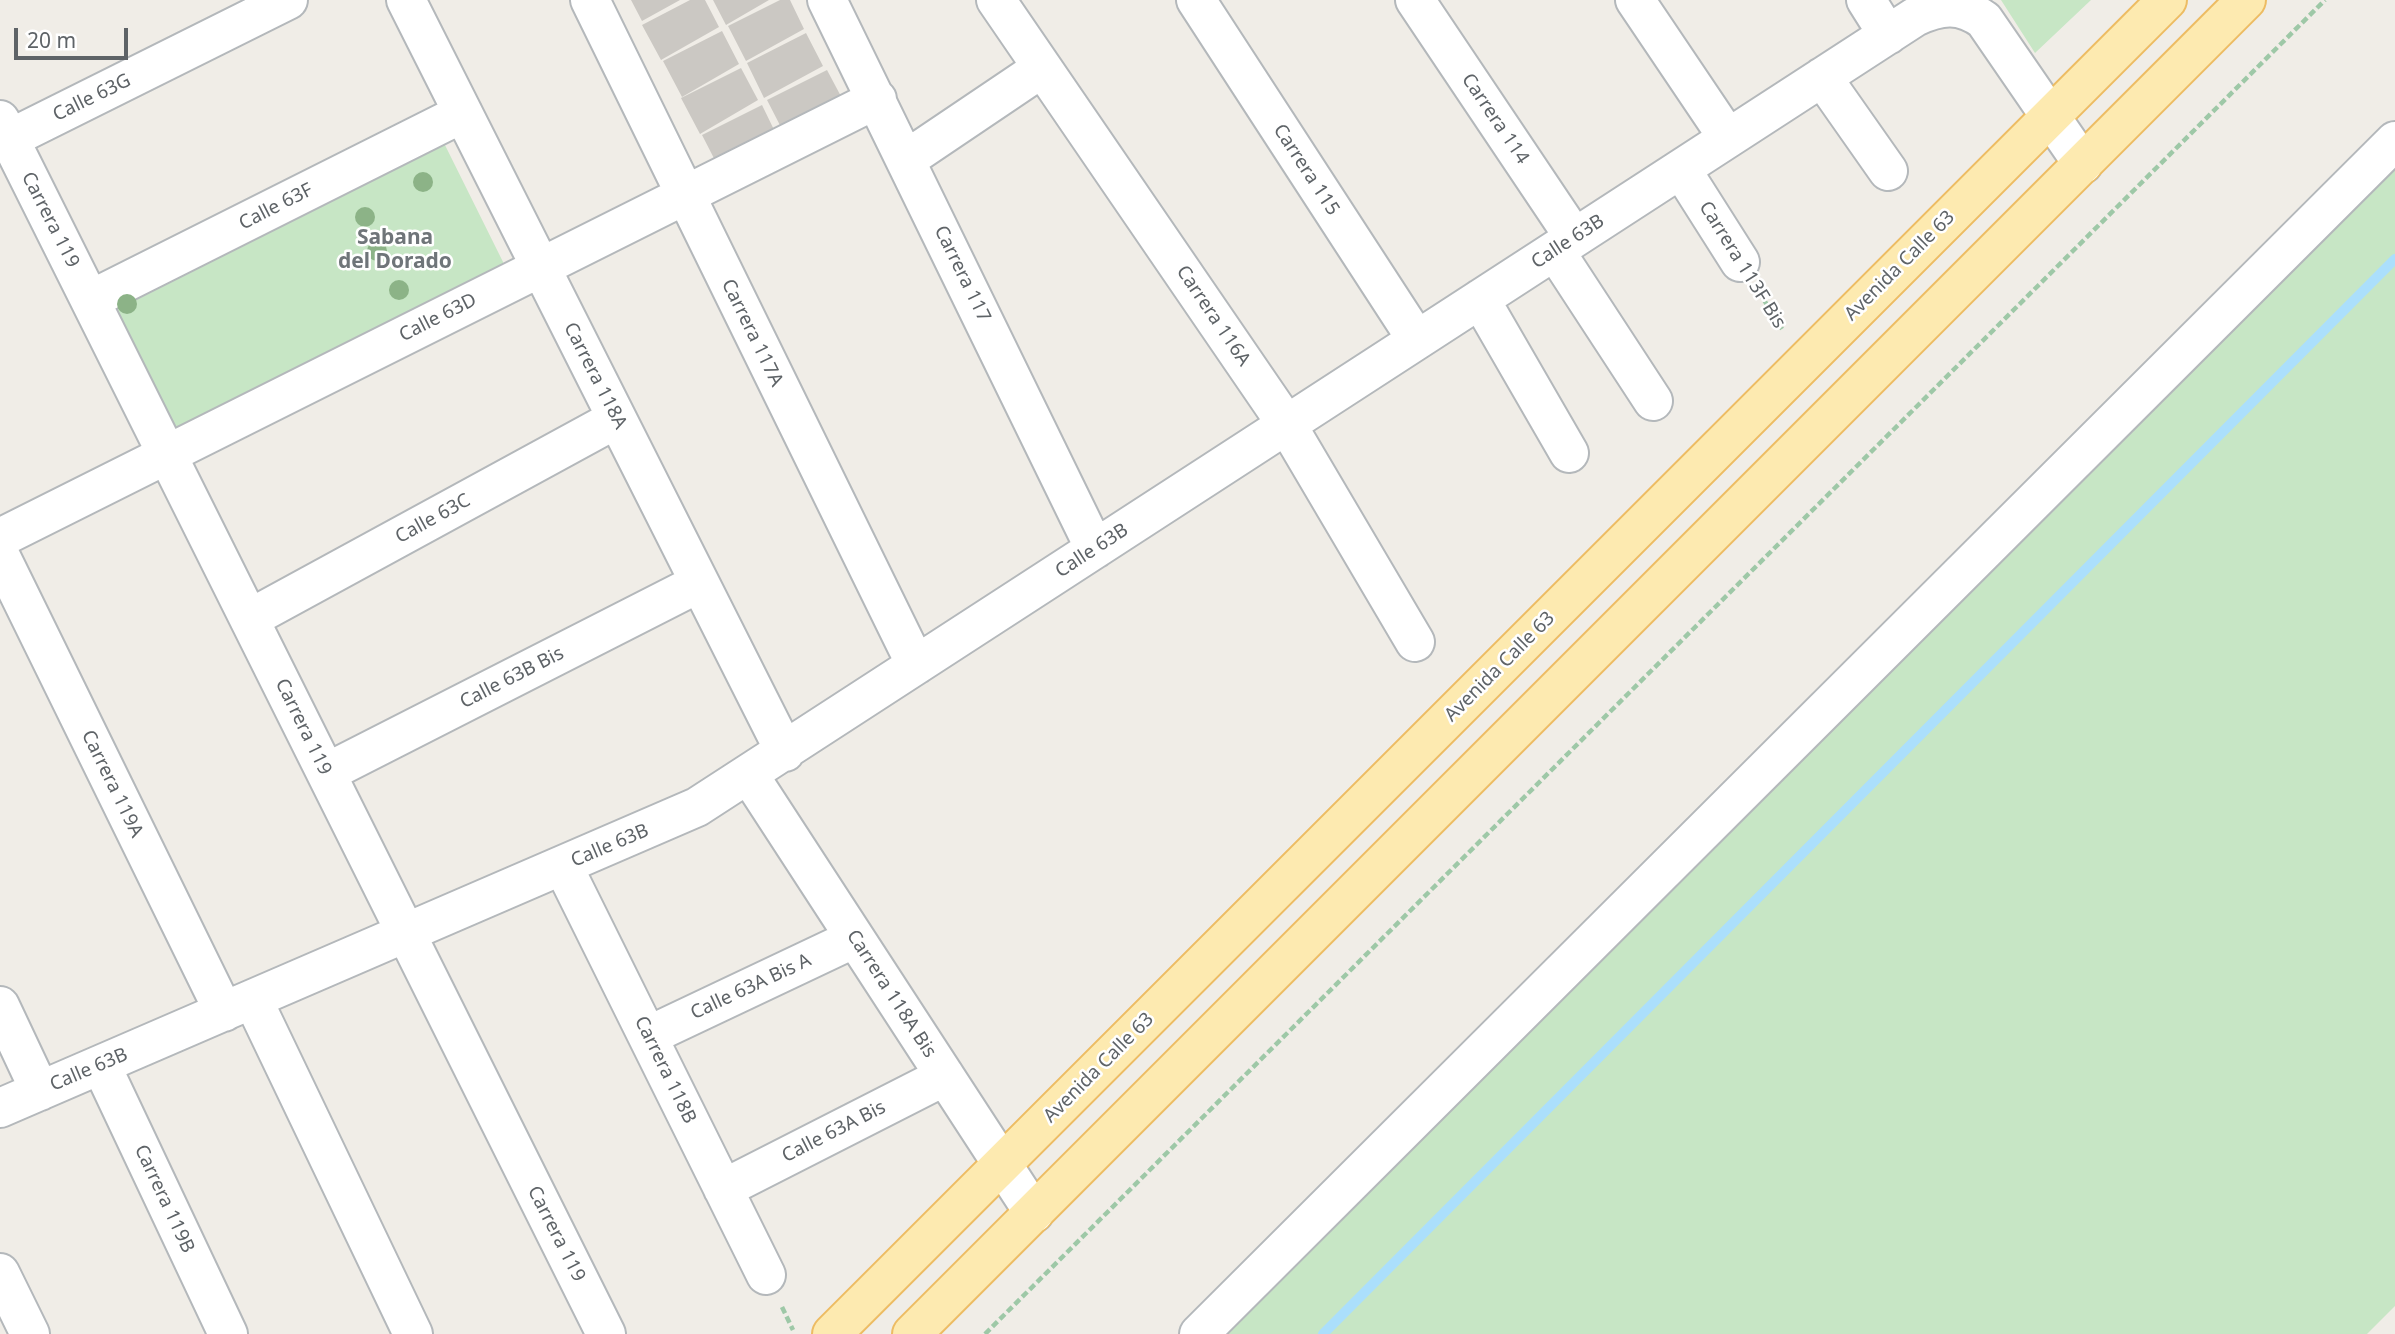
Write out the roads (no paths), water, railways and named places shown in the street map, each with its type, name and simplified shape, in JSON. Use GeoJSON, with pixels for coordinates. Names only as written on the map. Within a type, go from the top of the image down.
{"type":"FeatureCollection","features":[{"type":"Feature","properties":{"kind":"main road","name":"Avenida Calle 63"},"geometry":{"type":"LineString","coordinates":[[832,1334],[2167,0]]}},
{"type":"Feature","properties":{"kind":"main road"},"geometry":{"type":"LineString","coordinates":[[912,1334],[2246,0]]}},
{"type":"Feature","properties":{"kind":"street","name":"Calle 63G"},"geometry":{"type":"LineString","coordinates":[[5,130],[288,0]]}},
{"type":"Feature","properties":{"kind":"street","name":"Carrera 118A"},"geometry":{"type":"LineString","coordinates":[[406,0],[785,752]]}},
{"type":"Feature","properties":{"kind":"street","name":"Carrera 117A"},"geometry":{"type":"LineString","coordinates":[[590,0],[916,666]]}},
{"type":"Feature","properties":{"kind":"street","name":"Carrera 117"},"geometry":{"type":"LineString","coordinates":[[827,0],[1095,550]]}},
{"type":"Feature","properties":{"kind":"street","name":"Carrera 116A"},"geometry":{"type":"LineString","coordinates":[[996,0],[1287,425],[1415,642]]}},
{"type":"Feature","properties":{"kind":"street","name":"Carrera 115"},"geometry":{"type":"LineString","coordinates":[[1196,0],[1417,340]]}},
{"type":"Feature","properties":{"kind":"street","name":"Carrera 114"},"geometry":{"type":"LineString","coordinates":[[1415,0],[1565,244],[1653,401]]}},
{"type":"Feature","properties":{"kind":"street"},"geometry":{"type":"LineString","coordinates":[[1635,0],[1728,138]]}},
{"type":"Feature","properties":{"kind":"street"},"geometry":{"type":"LineString","coordinates":[[1866,0],[1888,35]]}},
{"type":"Feature","properties":{"kind":"street","name":"Calle 63B"},"geometry":{"type":"LineString","coordinates":[[0,1108],[697,807],[1822,77],[1934,8],[1954,6],[1970,10],[1994,33],[2083,164]]}},
{"type":"Feature","properties":{"kind":"street"},"geometry":{"type":"LineString","coordinates":[[906,159],[1042,68]]}},
{"type":"Feature","properties":{"kind":"street"},"geometry":{"type":"LineString","coordinates":[[1822,77],[1888,171]]}},
{"type":"Feature","properties":{"kind":"street","name":"Calle 63D"},"geometry":{"type":"LineString","coordinates":[[0,538],[168,456],[539,266],[686,198],[877,99]]}},
{"type":"Feature","properties":{"kind":"street","name":"Calle 63F"},"geometry":{"type":"LineString","coordinates":[[90,300],[463,113]]}},
{"type":"Feature","properties":{"kind":"street","name":"Carrera 119"},"geometry":{"type":"LineString","coordinates":[[5,130],[606,1334]]}},
{"type":"Feature","properties":{"kind":"street"},"geometry":{"type":"LineString","coordinates":[[1199,1334],[2395,141]]}},
{"type":"Feature","properties":{"kind":"street","name":"Carrera 113F Bis"},"geometry":{"type":"LineString","coordinates":[[1681,169],[1740,262]]}},
{"type":"Feature","properties":{"kind":"street"},"geometry":{"type":"LineString","coordinates":[[1480,299],[1569,453]]}},
{"type":"Feature","properties":{"kind":"street","name":"Calle 63C"},"geometry":{"type":"LineString","coordinates":[[249,619],[616,419]]}},
{"type":"Feature","properties":{"kind":"street","name":"Carrera 119A"},"geometry":{"type":"LineString","coordinates":[[0,555],[413,1334]]}},
{"type":"Feature","properties":{"kind":"street","name":"Calle 63B Bis"},"geometry":{"type":"LineString","coordinates":[[326,773],[699,583]]}},
{"type":"Feature","properties":{"kind":"street","name":"Carrera 118A Bis"},"geometry":{"type":"LineString","coordinates":[[749,775],[1034,1213]]}},
{"type":"Feature","properties":{"kind":"street","name":"Carrera 118B"},"geometry":{"type":"LineString","coordinates":[[563,866],[766,1275]]}},
{"type":"Feature","properties":{"kind":"street","name":"Calle 63A Bis A"},"geometry":{"type":"LineString","coordinates":[[648,1036],[855,938]]}},
{"type":"Feature","properties":{"kind":"street"},"geometry":{"type":"LineString","coordinates":[[0,1006],[40,1091]]}},
{"type":"Feature","properties":{"kind":"street","name":"Carrera 119B"},"geometry":{"type":"LineString","coordinates":[[101,1065],[228,1334]]}},
{"type":"Feature","properties":{"kind":"street","name":"Calle 63A Bis"},"geometry":{"type":"LineString","coordinates":[[723,1189],[946,1076]]}},
{"type":"Feature","properties":{"kind":"street"},"geometry":{"type":"LineString","coordinates":[[0,1273],[30,1334]]}},
{"type":"Feature","properties":{"kind":"waterway"},"geometry":{"type":"LineString","coordinates":[[1323,1334],[2395,259]]}},
{"type":"Feature","properties":{"kind":"district","name":"Sabana del Dorado"},"geometry":{"type":"Point","coordinates":[395,250]}}]}
